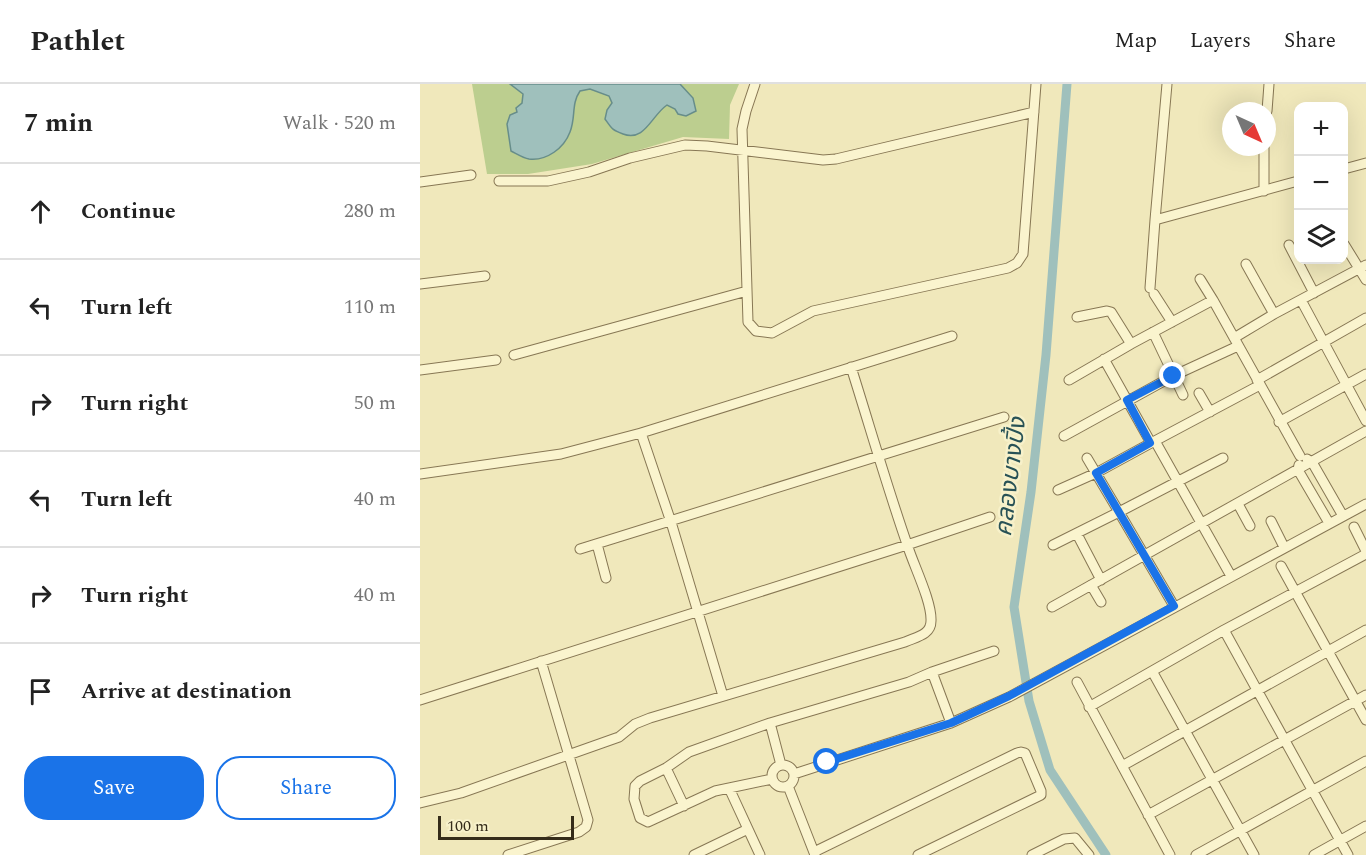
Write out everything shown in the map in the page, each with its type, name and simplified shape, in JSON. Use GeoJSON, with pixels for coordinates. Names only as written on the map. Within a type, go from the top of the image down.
{"type":"FeatureCollection","features":[{"type":"Feature","properties":{"kind":"street"},"geometry":{"type":"LineString","coordinates":[[755,84],[742,129],[748,321],[756,331],[771,333],[813,311],[1008,268],[1017,264],[1023,254],[1036,84]]}},
{"type":"Feature","properties":{"kind":"street"},"geometry":{"type":"LineString","coordinates":[[1167,84],[1155,220],[1152,291],[1172,322]]}},
{"type":"Feature","properties":{"kind":"street"},"geometry":{"type":"LineString","coordinates":[[1268,102],[1269,84]]}},
{"type":"Feature","properties":{"kind":"street"},"geometry":{"type":"LineString","coordinates":[[499,181],[548,181],[685,145],[823,160],[836,159],[1034,112]]}},
{"type":"Feature","properties":{"kind":"street"},"geometry":{"type":"LineString","coordinates":[[1264,156],[1264,191]]}},
{"type":"Feature","properties":{"kind":"street"},"geometry":{"type":"LineString","coordinates":[[1348,168],[1366,163]]}},
{"type":"Feature","properties":{"kind":"street"},"geometry":{"type":"LineString","coordinates":[[420,182],[471,175]]}},
{"type":"Feature","properties":{"kind":"street"},"geometry":{"type":"LineString","coordinates":[[1155,220],[1294,183]]}},
{"type":"Feature","properties":{"kind":"street"},"geometry":{"type":"LineString","coordinates":[[1289,245],[1314,293]]}},
{"type":"Feature","properties":{"kind":"street"},"geometry":{"type":"LineString","coordinates":[[1348,249],[1363,267],[1366,280]]}},
{"type":"Feature","properties":{"kind":"street"},"geometry":{"type":"LineString","coordinates":[[1246,264],[1274,314]]}},
{"type":"Feature","properties":{"kind":"street"},"geometry":{"type":"LineString","coordinates":[[1064,435],[1236,342],[1274,314],[1363,267]]}},
{"type":"Feature","properties":{"kind":"street"},"geometry":{"type":"LineString","coordinates":[[420,284],[485,276]]}},
{"type":"Feature","properties":{"kind":"street"},"geometry":{"type":"LineString","coordinates":[[1200,279],[1300,456],[1312,462],[1343,516]]}},
{"type":"Feature","properties":{"kind":"street"},"geometry":{"type":"LineString","coordinates":[[514,355],[747,291]]}},
{"type":"Feature","properties":{"kind":"street"},"geometry":{"type":"LineString","coordinates":[[1069,380],[1213,300]]}},
{"type":"Feature","properties":{"kind":"street"},"geometry":{"type":"LineString","coordinates":[[1301,300],[1366,421]]}},
{"type":"Feature","properties":{"kind":"street"},"geometry":{"type":"LineString","coordinates":[[1077,317],[1111,312],[1131,344]]}},
{"type":"Feature","properties":{"kind":"street"},"geometry":{"type":"LineString","coordinates":[[1058,490],[1096,473],[1210,412],[1366,318]]}},
{"type":"Feature","properties":{"kind":"street"},"geometry":{"type":"LineString","coordinates":[[1153,332],[1184,395]]}},
{"type":"Feature","properties":{"kind":"street"},"geometry":{"type":"LineString","coordinates":[[420,474],[561,454],[641,433],[952,336]]}},
{"type":"Feature","properties":{"kind":"street"},"geometry":{"type":"LineString","coordinates":[[1104,359],[1230,576]]}},
{"type":"Feature","properties":{"kind":"street"},"geometry":{"type":"LineString","coordinates":[[420,370],[496,360]]}},
{"type":"Feature","properties":{"kind":"street"},"geometry":{"type":"LineString","coordinates":[[420,803],[461,793],[619,737],[640,722],[923,635],[929,630],[930,607],[907,545],[851,367]]}},
{"type":"Feature","properties":{"kind":"street"},"geometry":{"type":"LineString","coordinates":[[1280,422],[1366,374]]}},
{"type":"Feature","properties":{"kind":"street"},"geometry":{"type":"LineString","coordinates":[[1199,393],[1210,412]]}},
{"type":"Feature","properties":{"kind":"street"},"geometry":{"type":"LineString","coordinates":[[580,549],[1004,417]]}},
{"type":"Feature","properties":{"kind":"street"},"geometry":{"type":"LineString","coordinates":[[1052,607],[1366,431]]}},
{"type":"Feature","properties":{"kind":"street"},"geometry":{"type":"LineString","coordinates":[[641,433],[671,522],[723,696]]}},
{"type":"Feature","properties":{"kind":"street"},"geometry":{"type":"LineString","coordinates":[[1300,456],[1298,470],[1329,523]]}},
{"type":"Feature","properties":{"kind":"street"},"geometry":{"type":"LineString","coordinates":[[1087,458],[1174,606]]}},
{"type":"Feature","properties":{"kind":"street"},"geometry":{"type":"LineString","coordinates":[[1053,545],[1224,458]]}},
{"type":"Feature","properties":{"kind":"street"},"geometry":{"type":"LineString","coordinates":[[1238,504],[1250,526]]}},
{"type":"Feature","properties":{"kind":"street"},"geometry":{"type":"LineString","coordinates":[[794,774],[951,723],[1009,696],[1366,504]]}},
{"type":"Feature","properties":{"kind":"street"},"geometry":{"type":"LineString","coordinates":[[420,700],[990,517]]}},
{"type":"Feature","properties":{"kind":"street"},"geometry":{"type":"LineString","coordinates":[[1271,521],[1284,547]]}},
{"type":"Feature","properties":{"kind":"street"},"geometry":{"type":"LineString","coordinates":[[1089,707],[1366,552],[1354,527]]}},
{"type":"Feature","properties":{"kind":"street"},"geometry":{"type":"LineString","coordinates":[[1077,534],[1101,580]]}},
{"type":"Feature","properties":{"kind":"street"},"geometry":{"type":"LineString","coordinates":[[597,544],[606,578]]}},
{"type":"Feature","properties":{"kind":"street"},"geometry":{"type":"LineString","coordinates":[[1281,566],[1366,720]]}},
{"type":"Feature","properties":{"kind":"street"},"geometry":{"type":"LineString","coordinates":[[1091,585],[1101,602]]}},
{"type":"Feature","properties":{"kind":"street"},"geometry":{"type":"LineString","coordinates":[[1224,630],[1348,855]]}},
{"type":"Feature","properties":{"kind":"street"},"geometry":{"type":"LineString","coordinates":[[1122,766],[1366,630]]}},
{"type":"Feature","properties":{"kind":"street"},"geometry":{"type":"LineString","coordinates":[[772,779],[715,791],[648,822],[640,818],[634,799],[635,786],[688,752],[770,723],[909,682],[994,651]]}},
{"type":"Feature","properties":{"kind":"street"},"geometry":{"type":"LineString","coordinates":[[508,855],[579,832],[586,827],[588,820],[541,661]]}},
{"type":"Feature","properties":{"kind":"street"},"geometry":{"type":"LineString","coordinates":[[1152,671],[1254,855]]}},
{"type":"Feature","properties":{"kind":"street"},"geometry":{"type":"LineString","coordinates":[[932,672],[951,723]]}},
{"type":"Feature","properties":{"kind":"street"},"geometry":{"type":"LineString","coordinates":[[1077,682],[1170,855]]}},
{"type":"Feature","properties":{"kind":"street"},"geometry":{"type":"LineString","coordinates":[[1148,815],[1366,695]]}},
{"type":"Feature","properties":{"kind":"street"},"geometry":{"type":"LineString","coordinates":[[770,723],[781,765]]}},
{"type":"Feature","properties":{"kind":"street"},"geometry":{"type":"LineString","coordinates":[[788,786],[814,854],[1017,753],[1024,753],[1041,795],[918,855]]}},
{"type":"Feature","properties":{"kind":"street"},"geometry":{"type":"LineString","coordinates":[[1196,855],[1366,761]]}},
{"type":"Feature","properties":{"kind":"street"},"geometry":{"type":"LineString","coordinates":[[781,765],[788,766],[794,774],[794,779],[788,786],[778,786],[772,779],[774,769],[781,765]]}},
{"type":"Feature","properties":{"kind":"street"},"geometry":{"type":"LineString","coordinates":[[666,768],[684,806]]}},
{"type":"Feature","properties":{"kind":"street"},"geometry":{"type":"LineString","coordinates":[[729,788],[760,855]]}},
{"type":"Feature","properties":{"kind":"street"},"geometry":{"type":"LineString","coordinates":[[1314,855],[1366,826]]}},
{"type":"Feature","properties":{"kind":"street"},"geometry":{"type":"LineString","coordinates":[[694,855],[748,829]]}},
{"type":"Feature","properties":{"kind":"street"},"geometry":{"type":"LineString","coordinates":[[1032,855],[1064,839],[1076,838],[1089,855]]}},
{"type":"Feature","properties":{"kind":"green space"},"geometry":{"type":"Polygon","coordinates":[[[472,84],[739,84],[730,105],[729,139],[683,137],[592,164],[528,174],[487,174],[472,84]]]}},
{"type":"Feature","properties":{"kind":"water"},"geometry":{"type":"Polygon","coordinates":[[[510,84],[680,84],[693,98],[696,111],[686,116],[678,114],[675,109],[667,105],[647,127],[631,136],[614,130],[605,119],[612,103],[609,96],[590,89],[580,91],[575,101],[572,126],[564,143],[548,156],[529,159],[511,151],[507,124],[510,115],[517,112],[516,108],[522,103],[523,94],[510,84]]]}},
{"type":"Feature","properties":{"kind":"waterway","name":"คลองบางปิ้ง"},"geometry":{"type":"LineString","coordinates":[[1067,84],[1046,355],[1031,492],[1014,607],[1029,701],[1050,770],[1106,855]]}},
{"type":"Feature","properties":{"kind":"route"},"geometry":{"type":"LineString","coordinates":[[827,762],[951,723],[1009,696],[1174,606],[1096,473],[1150,443],[1127,400],[1173,376]]}}]}
